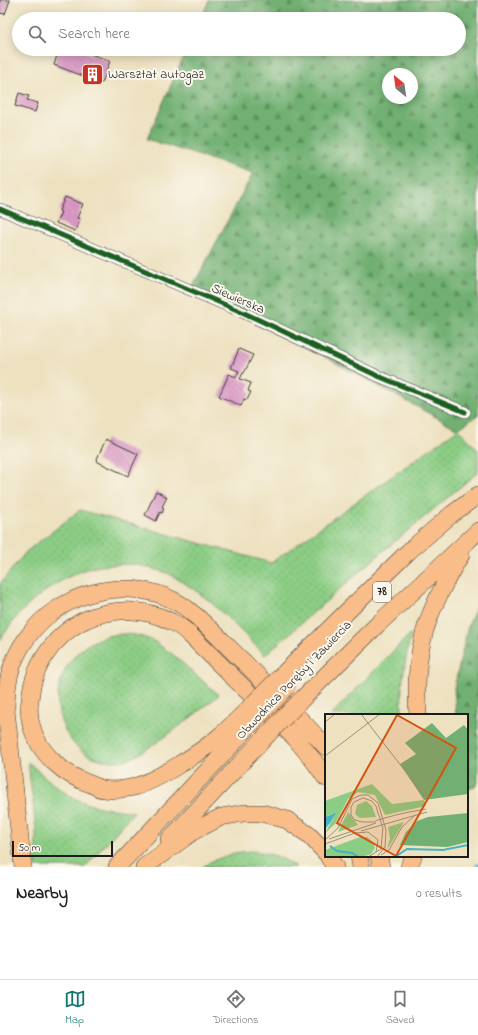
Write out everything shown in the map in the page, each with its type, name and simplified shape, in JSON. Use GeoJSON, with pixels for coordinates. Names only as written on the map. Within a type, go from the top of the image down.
{"type":"FeatureCollection","features":[{"type":"Feature","properties":{"kind":"main road"},"geometry":{"type":"LineString","coordinates":[[284,682],[409,551],[452,514],[478,495]]}},
{"type":"Feature","properties":{"kind":"main road","name":"Obwodnica Poręby i Zawiercia"},"geometry":{"type":"LineString","coordinates":[[117,867],[251,715],[284,682],[374,600],[478,500]]}},
{"type":"Feature","properties":{"kind":"main road"},"geometry":{"type":"LineString","coordinates":[[418,714],[418,670],[423,638],[434,605],[454,565],[478,532]]}},
{"type":"Feature","properties":{"kind":"main road","name":"Obwodnica Poręby i Zawiercia"},"geometry":{"type":"LineString","coordinates":[[144,867],[302,699],[377,625],[478,532]]}},
{"type":"Feature","properties":{"kind":"main road"},"geometry":{"type":"LineString","coordinates":[[23,867],[6,710],[10,674],[16,656],[25,640],[37,626],[65,603],[81,596],[99,591],[117,589],[136,590],[153,593],[170,599],[186,608],[206,625],[262,680],[301,719],[325,747]]}},
{"type":"Feature","properties":{"kind":"main road"},"geometry":{"type":"LineString","coordinates":[[251,715],[167,773],[134,787],[104,790],[81,781],[61,769],[45,752],[30,724],[29,708],[30,693],[34,677],[50,647],[62,635],[75,625],[91,617],[113,612],[141,612],[158,616],[173,622],[187,632],[292,736],[314,761],[325,777]]}},
{"type":"Feature","properties":{"kind":"main road"},"geometry":{"type":"LineString","coordinates":[[144,867],[194,831],[222,817],[244,813],[262,813],[287,820],[309,835],[325,851]]}},
{"type":"Feature","properties":{"kind":"main road"},"geometry":{"type":"LineString","coordinates":[[329,857],[335,867]]}},
{"type":"Feature","properties":{"kind":"main road"},"geometry":{"type":"LineString","coordinates":[[359,857],[361,867]]}},
{"type":"Feature","properties":{"kind":"main road"},"geometry":{"type":"LineString","coordinates":[[379,857],[381,867]]}},
{"type":"Feature","properties":{"kind":"main road"},"geometry":{"type":"LineString","coordinates":[[409,867],[413,857]]}},
{"type":"Feature","properties":{"kind":"street","name":"Siewierska"},"geometry":{"type":"LineString","coordinates":[[0,209],[220,303],[378,376],[464,412]]}},
{"type":"Feature","properties":{"kind":"green space"},"geometry":{"type":"Polygon","coordinates":[[[209,0],[478,0],[478,415],[458,429],[242,312],[191,290],[253,173],[147,139],[184,56],[466,56],[466,12],[204,12],[209,0]]]}},
{"type":"Feature","properties":{"kind":"green space"},"geometry":{"type":"Polygon","coordinates":[[[458,429],[478,450],[478,472],[375,558],[265,655],[225,615],[206,598],[186,584],[168,573],[135,564],[108,565],[88,568],[64,579],[41,594],[23,610],[13,621],[0,640],[0,584],[26,552],[80,510],[271,563],[458,429]]]}},
{"type":"Feature","properties":{"kind":"green space"},"geometry":{"type":"Polygon","coordinates":[[[478,602],[478,784],[468,789],[468,714],[456,714],[454,688],[468,626],[478,602]]]}},
{"type":"Feature","properties":{"kind":"green space"},"geometry":{"type":"Polygon","coordinates":[[[411,633],[404,674],[402,714],[332,714],[411,633]]]}},
{"type":"Feature","properties":{"kind":"green space"},"geometry":{"type":"Polygon","coordinates":[[[125,634],[135,635],[155,642],[172,654],[219,695],[174,731],[131,758],[118,761],[96,758],[77,747],[64,728],[59,714],[59,687],[63,674],[79,651],[104,637],[125,634]]]}},
{"type":"Feature","properties":{"kind":"green space"},"geometry":{"type":"Polygon","coordinates":[[[28,762],[56,786],[81,801],[103,808],[134,812],[85,867],[36,867],[36,828],[28,762]]]}},
{"type":"Feature","properties":{"kind":"green space"},"geometry":{"type":"Polygon","coordinates":[[[250,851],[274,856],[285,860],[296,867],[203,867],[210,862],[234,853],[250,851]]]}},
{"type":"Feature","properties":{"kind":"building"},"geometry":{"type":"Polygon","coordinates":[[[0,0],[10,0],[5,14],[0,13],[0,0]]]}},
{"type":"Feature","properties":{"kind":"building","name":"Warsztat autogaz"},"geometry":{"type":"Polygon","coordinates":[[[57,56],[96,56],[110,61],[102,83],[54,65],[57,56]]]}},
{"type":"Feature","properties":{"kind":"building"},"geometry":{"type":"Polygon","coordinates":[[[19,93],[29,96],[27,100],[38,103],[35,112],[15,106],[19,93]]]}},
{"type":"Feature","properties":{"kind":"building"},"geometry":{"type":"Polygon","coordinates":[[[65,197],[83,204],[77,218],[80,219],[75,231],[56,223],[65,197]]]}},
{"type":"Feature","properties":{"kind":"building"},"geometry":{"type":"Polygon","coordinates":[[[239,349],[253,355],[240,379],[251,383],[248,391],[251,392],[247,400],[244,399],[241,406],[219,396],[229,374],[236,377],[239,371],[231,368],[239,349]]]}},
{"type":"Feature","properties":{"kind":"building"},"geometry":{"type":"Polygon","coordinates":[[[106,439],[138,454],[128,476],[96,461],[106,439]]]}},
{"type":"Feature","properties":{"kind":"building"},"geometry":{"type":"Polygon","coordinates":[[[156,491],[167,497],[162,507],[164,508],[162,513],[160,512],[156,521],[145,515],[156,491]]]}},
{"type":"Feature","properties":{"kind":"cycle path"},"geometry":{"type":"LineString","coordinates":[[0,209],[242,312],[378,376],[465,412]]}},
{"type":"Feature","properties":{"kind":"place","name":"Warsztat autogaz"},"geometry":{"type":"Point","coordinates":[92,74]}}]}
